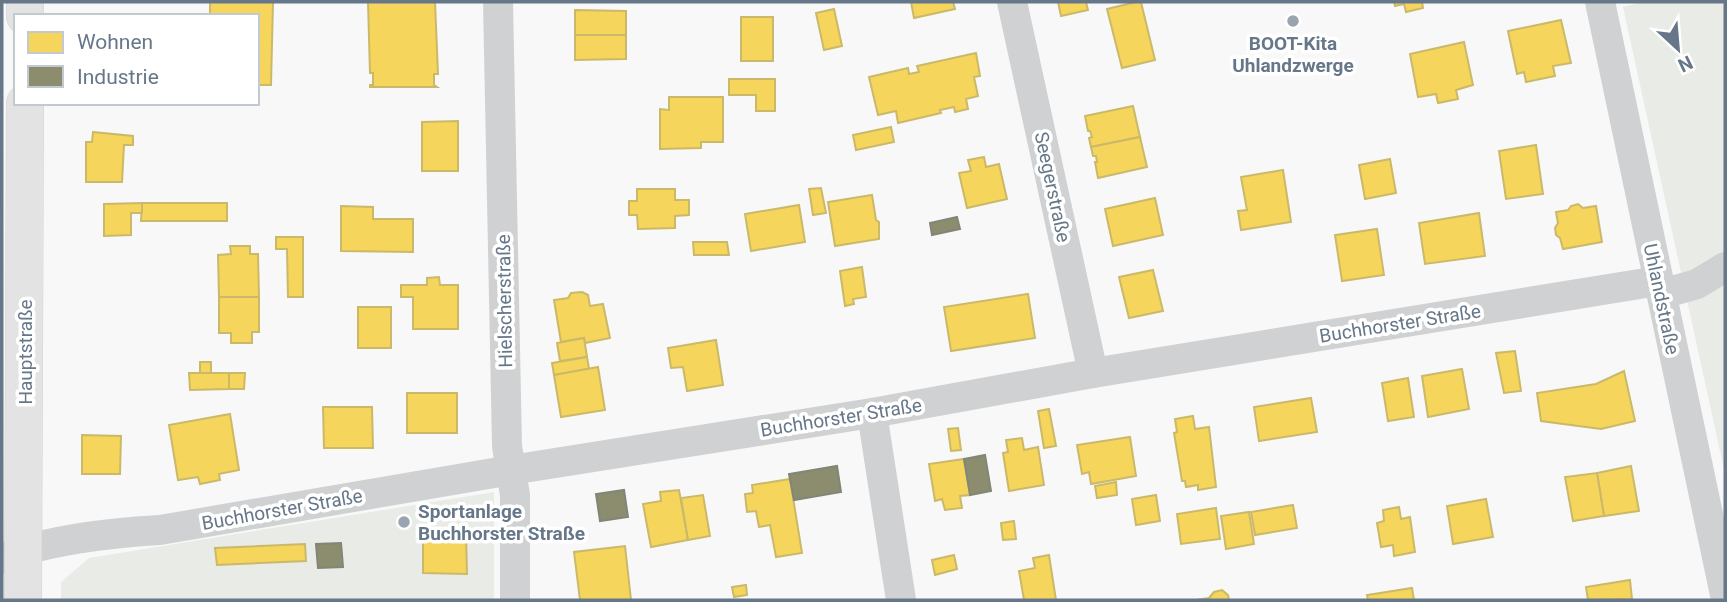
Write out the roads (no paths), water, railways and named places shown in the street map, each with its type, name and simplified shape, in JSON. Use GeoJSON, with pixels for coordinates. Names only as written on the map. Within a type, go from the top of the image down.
{"type":"FeatureCollection","features":[{"type":"Feature","properties":{"kind":"main road","name":"Hauptstraße"},"geometry":{"type":"LineString","coordinates":[[23,600],[13,554],[25,105]]}},
{"type":"Feature","properties":{"kind":"street","name":"Hielscherstraße"},"geometry":{"type":"LineString","coordinates":[[498,2],[507,446],[515,495],[514,600]]}},
{"type":"Feature","properties":{"kind":"street","name":"Seegerstraße"},"geometry":{"type":"LineString","coordinates":[[1012,2],[1093,373]]}},
{"type":"Feature","properties":{"kind":"street","name":"Uhlandstraße"},"geometry":{"type":"LineString","coordinates":[[1600,2],[1725,595]]}},
{"type":"Feature","properties":{"kind":"street","name":"Buchhorster Straße"},"geometry":{"type":"LineString","coordinates":[[13,554],[122,532],[160,530],[511,470],[872,413],[1093,373],[1660,287],[1697,284],[1725,267]]}},
{"type":"Feature","properties":{"kind":"street"},"geometry":{"type":"LineString","coordinates":[[872,413],[901,600]]}},
{"type":"Feature","properties":{"kind":"place","name":"BOOT-Kita Uhlandzwerge"},"geometry":{"type":"Point","coordinates":[1293,21]}},
{"type":"Feature","properties":{"kind":"place","name":"Sportanlage Buchhorster Straße"},"geometry":{"type":"Point","coordinates":[404,522]}}]}
